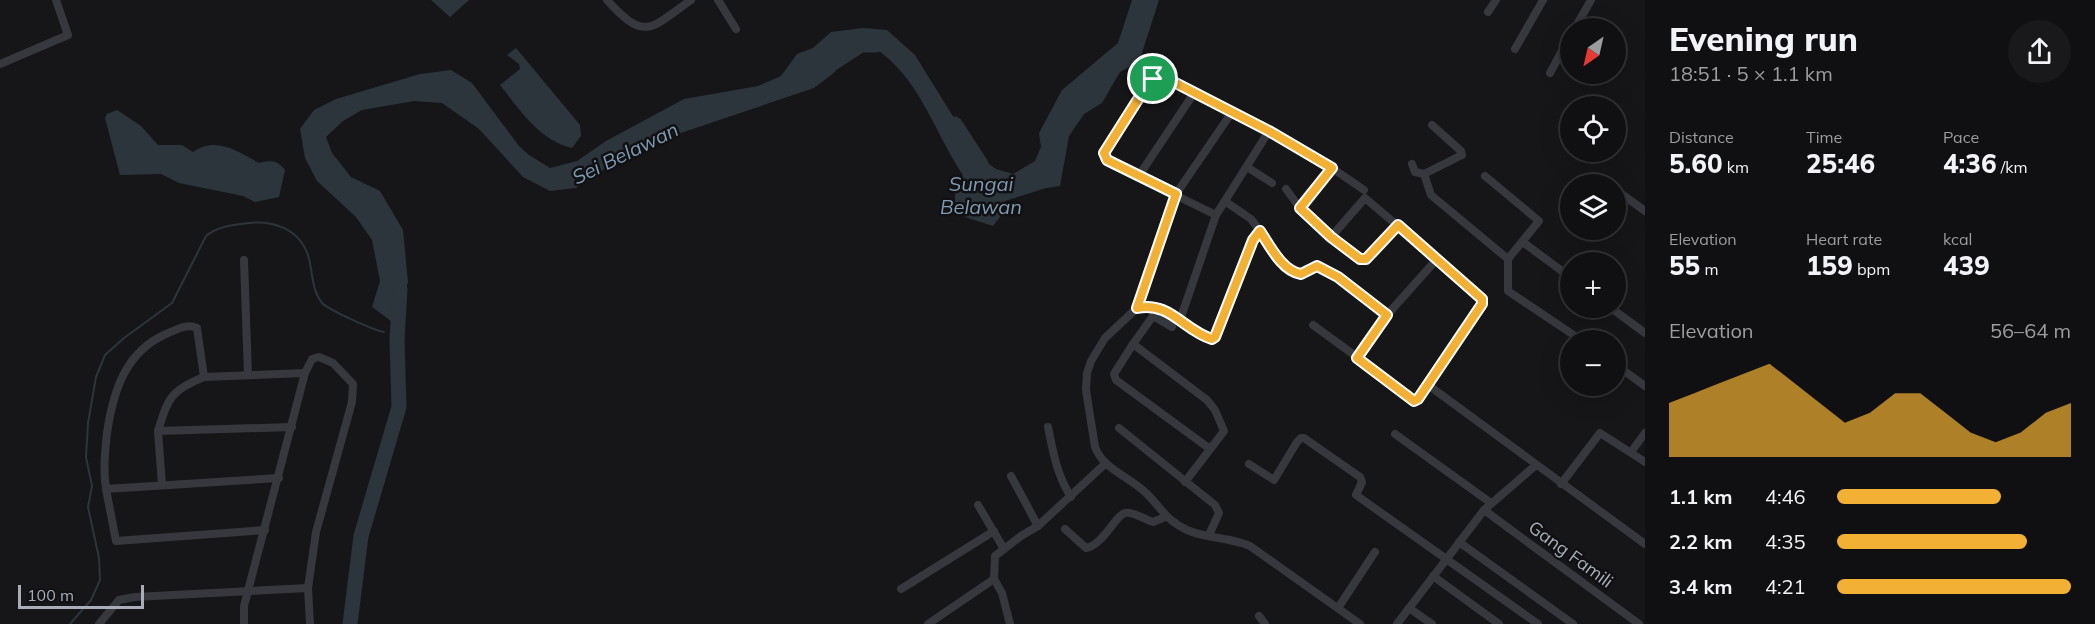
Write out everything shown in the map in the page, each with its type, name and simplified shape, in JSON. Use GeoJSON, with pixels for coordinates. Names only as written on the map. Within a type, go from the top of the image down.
{"type":"FeatureCollection","features":[{"type":"Feature","properties":{"kind":"street"},"geometry":{"type":"LineString","coordinates":[[0,64],[68,35],[56,0]]}},
{"type":"Feature","properties":{"kind":"street"},"geometry":{"type":"LineString","coordinates":[[607,0],[632,25],[644,28],[658,24],[691,0]]}},
{"type":"Feature","properties":{"kind":"street"},"geometry":{"type":"LineString","coordinates":[[718,0],[736,29]]}},
{"type":"Feature","properties":{"kind":"street"},"geometry":{"type":"LineString","coordinates":[[1488,12],[1496,0]]}},
{"type":"Feature","properties":{"kind":"street"},"geometry":{"type":"LineString","coordinates":[[1515,49],[1543,0]]}},
{"type":"Feature","properties":{"kind":"street"},"geometry":{"type":"LineString","coordinates":[[1581,18],[1591,0]]}},
{"type":"Feature","properties":{"kind":"street"},"geometry":{"type":"LineString","coordinates":[[1550,73],[1560,54]]}},
{"type":"Feature","properties":{"kind":"street"},"geometry":{"type":"LineString","coordinates":[[1216,215],[1107,160],[1104,153],[1149,82],[1161,76],[1269,131],[1332,168],[1364,190]]}},
{"type":"Feature","properties":{"kind":"street"},"geometry":{"type":"LineString","coordinates":[[1138,177],[1194,93]]}},
{"type":"Feature","properties":{"kind":"street"},"geometry":{"type":"LineString","coordinates":[[1232,112],[1176,194],[1137,308],[1096,349],[1087,373],[1086,390],[1095,447],[1098,455],[1146,493],[1165,517],[1187,530],[1237,540],[1250,546],[1360,624]]}},
{"type":"Feature","properties":{"kind":"street"},"geometry":{"type":"LineString","coordinates":[[1425,179],[1462,155],[1461,151],[1432,125]]}},
{"type":"Feature","properties":{"kind":"street"},"geometry":{"type":"LineString","coordinates":[[1180,320],[1216,215],[1269,131]]}},
{"type":"Feature","properties":{"kind":"street"},"geometry":{"type":"LineString","coordinates":[[1412,164],[1415,172],[1425,179],[1431,195],[1508,259]]}},
{"type":"Feature","properties":{"kind":"street"},"geometry":{"type":"LineString","coordinates":[[1247,167],[1272,183]]}},
{"type":"Feature","properties":{"kind":"street"},"geometry":{"type":"LineString","coordinates":[[1300,208],[1332,168]]}},
{"type":"Feature","properties":{"kind":"street"},"geometry":{"type":"LineString","coordinates":[[1485,176],[1538,219],[1538,225],[1508,259],[1508,291],[1566,330]]}},
{"type":"Feature","properties":{"kind":"street"},"geometry":{"type":"LineString","coordinates":[[1286,189],[1300,208],[1331,237],[1360,259],[1366,259],[1398,225]]}},
{"type":"Feature","properties":{"kind":"street"},"geometry":{"type":"LineString","coordinates":[[1626,197],[1645,211]]}},
{"type":"Feature","properties":{"kind":"street"},"geometry":{"type":"LineString","coordinates":[[1313,325],[1414,401],[1428,385],[1482,304],[1482,299],[1478,294],[1365,198],[1331,237]]}},
{"type":"Feature","properties":{"kind":"street"},"geometry":{"type":"LineString","coordinates":[[1226,202],[1251,219],[1277,257],[1293,272],[1301,274],[1317,266],[1338,277],[1387,315]]}},
{"type":"Feature","properties":{"kind":"street"},"geometry":{"type":"LineString","coordinates":[[1137,308],[1158,307],[1202,336],[1212,339],[1215,337],[1253,240],[1260,231]]}},
{"type":"Feature","properties":{"kind":"street"},"geometry":{"type":"LineString","coordinates":[[1524,243],[1560,270]]}},
{"type":"Feature","properties":{"kind":"street"},"geometry":{"type":"LineString","coordinates":[[1357,358],[1387,315],[1437,259]]}},
{"type":"Feature","properties":{"kind":"street"},"geometry":{"type":"LineString","coordinates":[[244,260],[248,375]]}},
{"type":"Feature","properties":{"kind":"street"},"geometry":{"type":"LineString","coordinates":[[1172,327],[1153,316],[1114,374],[1116,380],[1210,449]]}},
{"type":"Feature","properties":{"kind":"street"},"geometry":{"type":"LineString","coordinates":[[1625,318],[1645,333]]}},
{"type":"Feature","properties":{"kind":"street"},"geometry":{"type":"LineString","coordinates":[[204,377],[200,338],[197,328],[192,326],[162,336],[140,351],[124,370],[111,404],[103,468],[116,541],[264,530]]}},
{"type":"Feature","properties":{"kind":"street"},"geometry":{"type":"LineString","coordinates":[[1133,344],[1207,400],[1215,410],[1224,431],[1185,482]]}},
{"type":"Feature","properties":{"kind":"street"},"geometry":{"type":"LineString","coordinates":[[243,624],[244,606],[305,374],[312,359],[324,358],[333,363],[353,384],[352,402],[316,532],[308,588],[310,624]]}},
{"type":"Feature","properties":{"kind":"street"},"geometry":{"type":"LineString","coordinates":[[1626,372],[1644,382]]}},
{"type":"Feature","properties":{"kind":"street"},"geometry":{"type":"LineString","coordinates":[[162,485],[159,431],[165,406],[174,391],[204,377],[305,374]]}},
{"type":"Feature","properties":{"kind":"street"},"geometry":{"type":"LineString","coordinates":[[1428,385],[1645,543]]}},
{"type":"Feature","properties":{"kind":"street"},"geometry":{"type":"LineString","coordinates":[[159,431],[292,427]]}},
{"type":"Feature","properties":{"kind":"street"},"geometry":{"type":"LineString","coordinates":[[1048,427],[1055,465],[1071,497]]}},
{"type":"Feature","properties":{"kind":"street"},"geometry":{"type":"LineString","coordinates":[[1119,429],[1219,510],[1217,521],[1209,535]]}},
{"type":"Feature","properties":{"kind":"street"},"geometry":{"type":"LineString","coordinates":[[1561,484],[1600,433],[1645,462]]}},
{"type":"Feature","properties":{"kind":"street"},"geometry":{"type":"LineString","coordinates":[[1631,452],[1645,433]]}},
{"type":"Feature","properties":{"kind":"street"},"geometry":{"type":"LineString","coordinates":[[1395,434],[1491,503]]}},
{"type":"Feature","properties":{"kind":"street"},"geometry":{"type":"LineString","coordinates":[[1249,464],[1274,480],[1297,442],[1300,438],[1304,438],[1360,477],[1362,482],[1356,495],[1538,624]]}},
{"type":"Feature","properties":{"kind":"street"},"geometry":{"type":"LineString","coordinates":[[1010,624],[1002,593],[994,579],[993,560],[1004,549],[1038,526],[1106,463]]}},
{"type":"Feature","properties":{"kind":"street"},"geometry":{"type":"LineString","coordinates":[[1397,624],[1484,510],[1536,465]]}},
{"type":"Feature","properties":{"kind":"street"},"geometry":{"type":"LineString","coordinates":[[1011,476],[1038,526]]}},
{"type":"Feature","properties":{"kind":"street"},"geometry":{"type":"LineString","coordinates":[[106,489],[279,478]]}},
{"type":"Feature","properties":{"kind":"street"},"geometry":{"type":"LineString","coordinates":[[978,506],[1004,549]]}},
{"type":"Feature","properties":{"kind":"street","name":"Gang Famili"},"geometry":{"type":"LineString","coordinates":[[1484,510],[1639,624]]}},
{"type":"Feature","properties":{"kind":"street"},"geometry":{"type":"LineString","coordinates":[[1065,529],[1086,548],[1091,547],[1108,532],[1124,514],[1128,513],[1153,522],[1165,517]]}},
{"type":"Feature","properties":{"kind":"street"},"geometry":{"type":"LineString","coordinates":[[901,589],[994,531]]}},
{"type":"Feature","properties":{"kind":"street"},"geometry":{"type":"LineString","coordinates":[[1459,542],[1573,624]]}},
{"type":"Feature","properties":{"kind":"street"},"geometry":{"type":"LineString","coordinates":[[1338,608],[1375,552]]}},
{"type":"Feature","properties":{"kind":"street"},"geometry":{"type":"LineString","coordinates":[[1433,576],[1499,624]]}},
{"type":"Feature","properties":{"kind":"street"},"geometry":{"type":"LineString","coordinates":[[928,624],[994,579]]}},
{"type":"Feature","properties":{"kind":"street"},"geometry":{"type":"LineString","coordinates":[[99,624],[119,600],[308,588]]}},
{"type":"Feature","properties":{"kind":"street"},"geometry":{"type":"LineString","coordinates":[[1409,608],[1432,624]]}},
{"type":"Feature","properties":{"kind":"street"},"geometry":{"type":"LineString","coordinates":[[1259,616],[1265,624]]}},
{"type":"Feature","properties":{"kind":"water"},"geometry":{"type":"Polygon","coordinates":[[[431,0],[469,0],[450,17],[431,0]]]}},
{"type":"Feature","properties":{"kind":"water","name":"Sungai Belawan"},"geometry":{"type":"Polygon","coordinates":[[[1132,0],[1159,0],[1139,62],[1120,72],[1102,103],[1084,114],[1069,136],[1060,186],[1005,201],[1002,214],[993,226],[965,217],[955,203],[955,185],[963,175],[928,111],[897,66],[876,50],[862,46],[840,56],[835,72],[814,88],[666,138],[627,154],[576,188],[550,191],[523,177],[479,129],[442,103],[414,101],[362,110],[343,121],[326,137],[332,153],[351,177],[380,191],[403,230],[408,282],[395,324],[372,307],[380,281],[372,240],[356,217],[317,181],[305,158],[300,129],[314,110],[336,99],[420,74],[451,70],[472,83],[519,146],[550,168],[577,161],[606,141],[684,99],[758,86],[781,76],[797,54],[813,48],[831,32],[863,28],[887,30],[915,55],[969,146],[979,157],[996,169],[1013,174],[1035,161],[1041,147],[1039,133],[1062,90],[1118,43],[1132,0]]]}},
{"type":"Feature","properties":{"kind":"water"},"geometry":{"type":"Polygon","coordinates":[[[516,48],[580,125],[581,136],[572,148],[560,144],[540,131],[500,85],[520,69],[519,64],[507,55],[516,48]]]}},
{"type":"Feature","properties":{"kind":"water"},"geometry":{"type":"Polygon","coordinates":[[[117,110],[141,126],[158,145],[182,145],[193,152],[202,147],[218,145],[235,150],[259,163],[270,161],[277,163],[285,170],[279,197],[255,202],[243,196],[179,183],[161,174],[120,175],[105,118],[107,114],[117,110]]]}},
{"type":"Feature","properties":{"kind":"waterway","name":"Sei Belawan"},"geometry":{"type":"LineString","coordinates":[[821,71],[861,45],[876,45]]}},
{"type":"Feature","properties":{"kind":"waterway","name":"Sei Belawan"},"geometry":{"type":"LineString","coordinates":[[955,124],[981,164]]}},
{"type":"Feature","properties":{"kind":"waterway"},"geometry":{"type":"LineString","coordinates":[[70,624],[91,600],[100,580],[99,558],[88,507],[92,486],[86,457],[88,423],[96,377],[105,355],[172,303],[206,236],[232,225],[258,222],[284,228],[304,246],[314,286],[322,303],[371,328],[384,332]]}},
{"type":"Feature","properties":{"kind":"waterway","name":"Sei Belawan"},"geometry":{"type":"LineString","coordinates":[[350,624],[361,536],[399,407],[397,340],[400,289]]}},
{"type":"Feature","properties":{"kind":"route"},"geometry":{"type":"LineString","coordinates":[[1157,76],[1164,77],[1269,131],[1332,168],[1300,208],[1331,237],[1360,259],[1366,259],[1398,225],[1478,294],[1482,299],[1482,304],[1418,399],[1414,401],[1357,358],[1387,315],[1338,277],[1317,266],[1301,274],[1293,272],[1277,257],[1260,231],[1253,240],[1217,335],[1212,339],[1202,336],[1158,307],[1137,308],[1176,194],[1107,160],[1104,153],[1153,79],[1157,76]]}}]}
